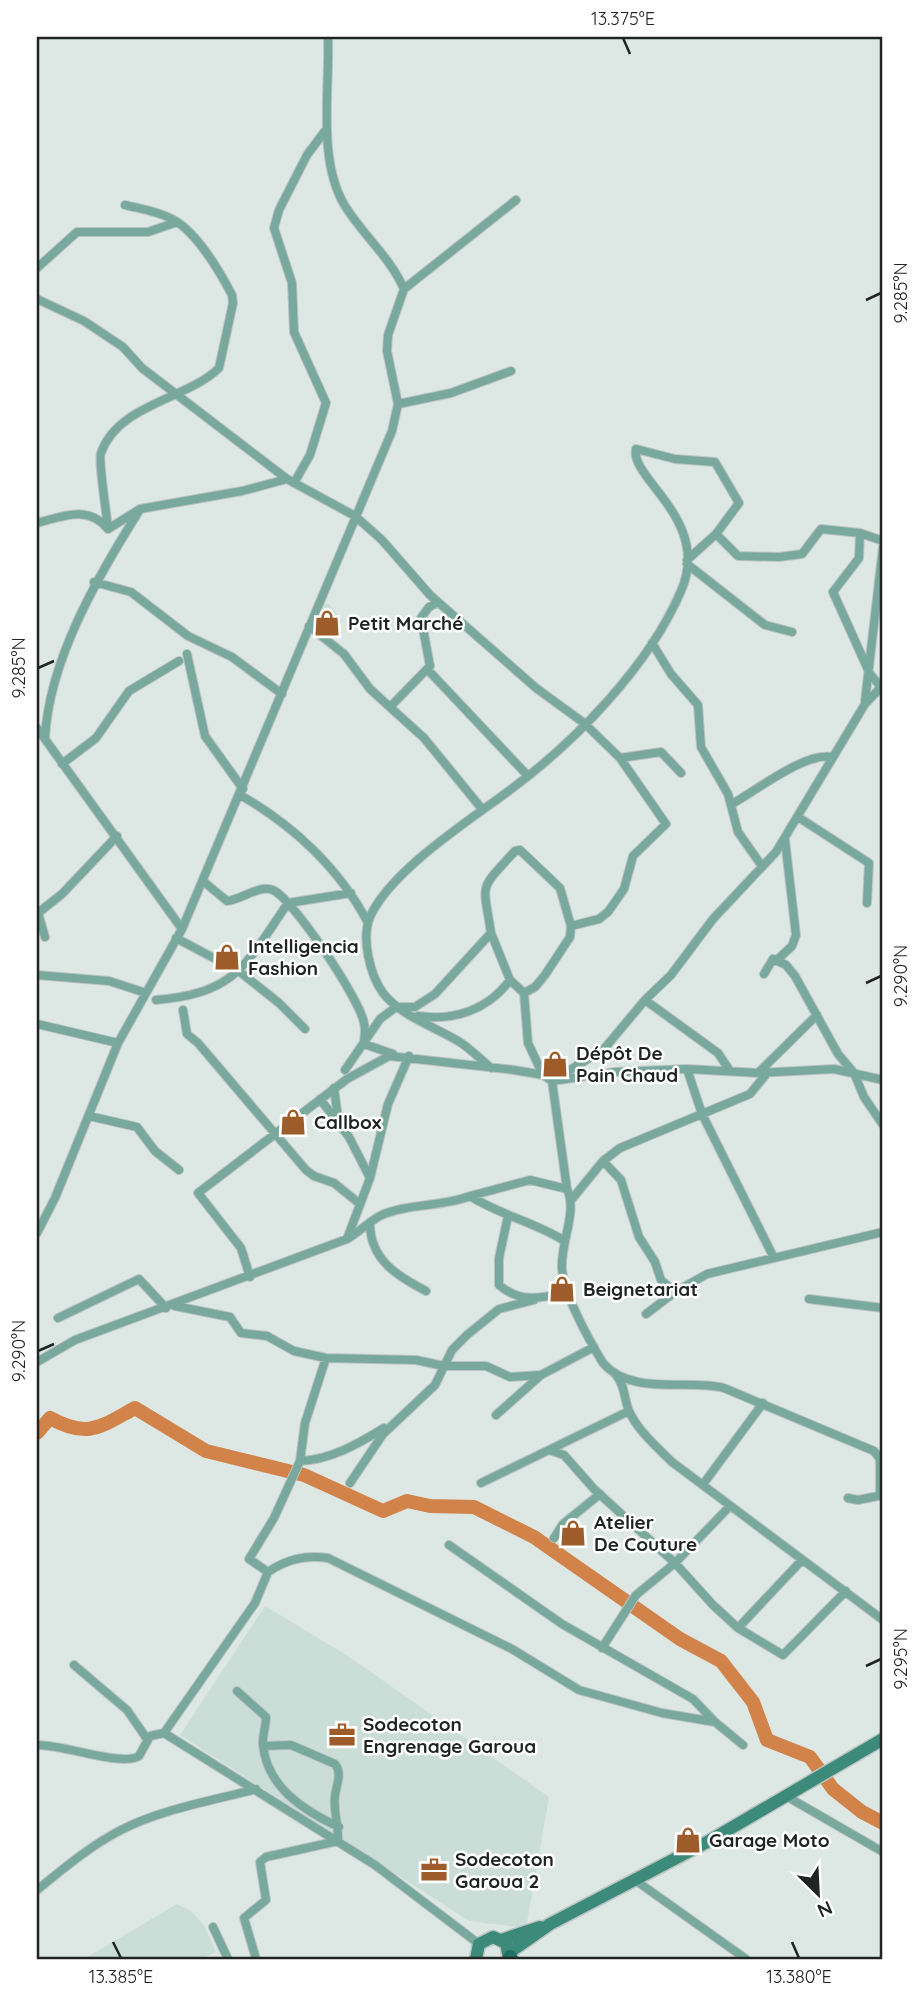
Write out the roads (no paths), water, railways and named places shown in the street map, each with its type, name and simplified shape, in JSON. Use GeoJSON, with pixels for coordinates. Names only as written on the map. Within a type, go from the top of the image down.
{"type":"FeatureCollection","features":[{"type":"Feature","properties":{"kind":"main road"},"geometry":{"type":"LineString","coordinates":[[474,1953],[489,1938],[502,1940],[550,1924],[635,1880],[786,1797],[883,1739]]}},
{"type":"Feature","properties":{"kind":"main road"},"geometry":{"type":"LineString","coordinates":[[502,1940],[510,1957],[550,1924]]}},
{"type":"Feature","properties":{"kind":"street"},"geometry":{"type":"LineString","coordinates":[[328,37],[329,107],[325,131],[330,163],[344,205],[404,289]]}},
{"type":"Feature","properties":{"kind":"street"},"geometry":{"type":"LineString","coordinates":[[108,529],[140,509],[290,481],[310,455],[326,402],[295,332],[292,283],[274,228],[279,209],[302,165],[325,131]]}},
{"type":"Feature","properties":{"kind":"street"},"geometry":{"type":"LineString","coordinates":[[37,1233],[55,1198],[118,1043],[183,929],[391,431],[398,404],[387,351],[388,335],[404,289],[516,200]]}},
{"type":"Feature","properties":{"kind":"street"},"geometry":{"type":"LineString","coordinates":[[108,529],[100,454],[117,429],[151,405],[219,368],[233,303],[229,289],[208,254],[177,222],[149,209],[125,205]]}},
{"type":"Feature","properties":{"kind":"street"},"geometry":{"type":"LineString","coordinates":[[37,268],[77,232],[148,232],[177,222]]}},
{"type":"Feature","properties":{"kind":"street"},"geometry":{"type":"LineString","coordinates":[[37,299],[84,321],[123,347],[142,368],[174,394],[290,481],[355,516],[382,540],[438,602],[536,688],[584,723],[620,758],[666,824],[633,856],[624,889],[608,912],[599,919],[571,926]]}},
{"type":"Feature","properties":{"kind":"street"},"geometry":{"type":"LineString","coordinates":[[398,404],[451,393],[511,371]]}},
{"type":"Feature","properties":{"kind":"street"},"geometry":{"type":"LineString","coordinates":[[491,1068],[461,1042],[396,1007],[383,992],[371,964],[367,944],[368,923],[376,907],[422,857],[528,776],[622,683],[652,643],[682,590],[687,562],[679,520],[639,466],[635,450],[675,459],[715,462],[739,503],[716,534],[687,562]]}},
{"type":"Feature","properties":{"kind":"street"},"geometry":{"type":"LineString","coordinates":[[45,738],[46,718],[59,667],[94,582],[140,509]]}},
{"type":"Feature","properties":{"kind":"street"},"geometry":{"type":"LineString","coordinates":[[37,523],[79,513],[97,517],[108,529]]}},
{"type":"Feature","properties":{"kind":"street"},"geometry":{"type":"LineString","coordinates":[[716,534],[738,556],[779,557],[802,554],[821,529],[860,533],[883,541]]}},
{"type":"Feature","properties":{"kind":"street"},"geometry":{"type":"LineString","coordinates":[[552,1081],[604,1049],[645,1000],[671,975],[713,919],[785,840],[865,704],[882,686],[870,674],[833,592],[859,558],[860,533]]}},
{"type":"Feature","properties":{"kind":"street"},"geometry":{"type":"LineString","coordinates":[[865,704],[883,547]]}},
{"type":"Feature","properties":{"kind":"street"},"geometry":{"type":"LineString","coordinates":[[687,562],[765,625],[792,632]]}},
{"type":"Feature","properties":{"kind":"street"},"geometry":{"type":"LineString","coordinates":[[94,582],[131,592],[188,636],[232,657],[282,694]]}},
{"type":"Feature","properties":{"kind":"street"},"geometry":{"type":"LineString","coordinates":[[391,706],[428,670],[430,661],[421,618],[429,607],[438,602]]}},
{"type":"Feature","properties":{"kind":"street"},"geometry":{"type":"LineString","coordinates":[[310,626],[344,654],[370,689],[424,738],[482,809]]}},
{"type":"Feature","properties":{"kind":"street"},"geometry":{"type":"LineString","coordinates":[[652,643],[671,674],[698,705],[701,747],[733,804],[738,832],[762,866]]}},
{"type":"Feature","properties":{"kind":"street"},"geometry":{"type":"LineString","coordinates":[[187,654],[205,736],[242,792],[297,834],[351,893],[368,923]]}},
{"type":"Feature","properties":{"kind":"street"},"geometry":{"type":"LineString","coordinates":[[62,764],[96,738],[129,691],[179,662]]}},
{"type":"Feature","properties":{"kind":"street"},"geometry":{"type":"LineString","coordinates":[[428,670],[528,776]]}},
{"type":"Feature","properties":{"kind":"street"},"geometry":{"type":"LineString","coordinates":[[37,728],[183,929]]}},
{"type":"Feature","properties":{"kind":"street"},"geometry":{"type":"LineString","coordinates":[[620,758],[662,752],[681,774]]}},
{"type":"Feature","properties":{"kind":"street"},"geometry":{"type":"LineString","coordinates":[[733,804],[807,761],[824,755],[832,757]]}},
{"type":"Feature","properties":{"kind":"street"},"geometry":{"type":"LineString","coordinates":[[798,817],[869,863],[867,903]]}},
{"type":"Feature","properties":{"kind":"street"},"geometry":{"type":"LineString","coordinates":[[45,937],[38,913],[62,894],[117,836]]}},
{"type":"Feature","properties":{"kind":"street"},"geometry":{"type":"LineString","coordinates":[[764,974],[773,959],[778,959],[792,946],[796,935],[785,840]]}},
{"type":"Feature","properties":{"kind":"street"},"geometry":{"type":"LineString","coordinates":[[524,993],[536,987],[545,975],[570,937],[571,926],[560,888],[534,859],[520,850],[515,851],[483,891],[491,933],[510,980],[524,993],[528,1043],[543,1075]]}},
{"type":"Feature","properties":{"kind":"street"},"geometry":{"type":"LineString","coordinates":[[203,881],[227,901],[266,888],[275,891],[288,902],[330,960],[365,1021],[364,1044]]}},
{"type":"Feature","properties":{"kind":"street"},"geometry":{"type":"LineString","coordinates":[[156,1000],[199,995],[240,972],[288,902],[351,893]]}},
{"type":"Feature","properties":{"kind":"street"},"geometry":{"type":"LineString","coordinates":[[345,1070],[380,1019],[396,1007],[415,1007],[435,994],[491,933]]}},
{"type":"Feature","properties":{"kind":"street"},"geometry":{"type":"LineString","coordinates":[[176,938],[240,972],[279,1003],[305,1029]]}},
{"type":"Feature","properties":{"kind":"street"},"geometry":{"type":"LineString","coordinates":[[778,959],[795,976],[838,1054],[854,1073],[864,1097],[883,1125]]}},
{"type":"Feature","properties":{"kind":"street"},"geometry":{"type":"LineString","coordinates":[[37,975],[109,981],[146,992]]}},
{"type":"Feature","properties":{"kind":"street"},"geometry":{"type":"LineString","coordinates":[[412,1015],[443,1018],[469,1012],[493,1000],[510,980]]}},
{"type":"Feature","properties":{"kind":"street"},"geometry":{"type":"LineString","coordinates":[[645,1000],[718,1053],[730,1072]]}},
{"type":"Feature","properties":{"kind":"street"},"geometry":{"type":"LineString","coordinates":[[183,1010],[187,1034],[198,1043],[306,1170],[334,1183],[360,1204]]}},
{"type":"Feature","properties":{"kind":"street"},"geometry":{"type":"LineString","coordinates":[[817,1015],[764,1072],[750,1094],[627,1144],[603,1161],[572,1199],[562,1268],[569,1292],[594,1346],[603,1363],[619,1377],[629,1411],[645,1436],[673,1462],[883,1620]]}},
{"type":"Feature","properties":{"kind":"street"},"geometry":{"type":"LineString","coordinates":[[37,1024],[118,1043]]}},
{"type":"Feature","properties":{"kind":"street"},"geometry":{"type":"LineString","coordinates":[[364,1044],[397,1055],[543,1075],[552,1081],[615,1072],[687,1069],[730,1072],[834,1069],[883,1080]]}},
{"type":"Feature","properties":{"kind":"street"},"geometry":{"type":"LineString","coordinates":[[250,1277],[242,1248],[198,1193],[334,1088],[379,1059],[397,1055]]}},
{"type":"Feature","properties":{"kind":"street"},"geometry":{"type":"LineString","coordinates":[[347,1239],[370,1178],[388,1104],[409,1056]]}},
{"type":"Feature","properties":{"kind":"street"},"geometry":{"type":"LineString","coordinates":[[687,1069],[702,1114],[774,1258]]}},
{"type":"Feature","properties":{"kind":"street"},"geometry":{"type":"LineString","coordinates":[[552,1081],[567,1189],[572,1199]]}},
{"type":"Feature","properties":{"kind":"street"},"geometry":{"type":"LineString","coordinates":[[334,1088],[338,1121]]}},
{"type":"Feature","properties":{"kind":"street"},"geometry":{"type":"LineString","coordinates":[[320,1099],[338,1121],[370,1178]]}},
{"type":"Feature","properties":{"kind":"street"},"geometry":{"type":"LineString","coordinates":[[89,1116],[137,1127],[155,1151],[179,1170]]}},
{"type":"Feature","properties":{"kind":"street"},"geometry":{"type":"LineString","coordinates":[[603,1161],[621,1180],[639,1237],[655,1262],[661,1280],[675,1292]]}},
{"type":"Feature","properties":{"kind":"street"},"geometry":{"type":"LineString","coordinates":[[37,1362],[75,1340],[170,1307],[347,1239],[385,1214],[443,1206],[530,1180],[567,1189]]}},
{"type":"Feature","properties":{"kind":"street"},"geometry":{"type":"LineString","coordinates":[[470,1196],[508,1216],[543,1227],[564,1240]]}},
{"type":"Feature","properties":{"kind":"street"},"geometry":{"type":"LineString","coordinates":[[508,1216],[497,1281],[501,1288],[515,1296],[534,1300]]}},
{"type":"Feature","properties":{"kind":"street"},"geometry":{"type":"LineString","coordinates":[[369,1225],[372,1245],[387,1267],[426,1291]]}},
{"type":"Feature","properties":{"kind":"street"},"geometry":{"type":"LineString","coordinates":[[646,1314],[675,1292],[707,1274],[883,1232]]}},
{"type":"Feature","properties":{"kind":"street"},"geometry":{"type":"LineString","coordinates":[[58,1318],[139,1279],[170,1307],[230,1317],[241,1332],[267,1336],[295,1351],[327,1358],[416,1360],[444,1366],[486,1366],[510,1377],[541,1375]]}},
{"type":"Feature","properties":{"kind":"street"},"geometry":{"type":"LineString","coordinates":[[350,1483],[383,1434],[435,1385],[452,1350],[490,1315],[510,1304],[569,1292]]}},
{"type":"Feature","properties":{"kind":"street"},"geometry":{"type":"LineString","coordinates":[[809,1300],[883,1308]]}},
{"type":"Feature","properties":{"kind":"street"},"geometry":{"type":"LineString","coordinates":[[496,1415],[541,1375],[594,1346]]}},
{"type":"Feature","properties":{"kind":"street"},"geometry":{"type":"LineString","coordinates":[[268,1572],[249,1559],[300,1461],[305,1423],[327,1358]]}},
{"type":"Feature","properties":{"kind":"street"},"geometry":{"type":"LineString","coordinates":[[613,1374],[677,1387],[698,1383],[712,1385],[763,1403],[878,1454],[882,1495],[858,1500],[848,1499]]}},
{"type":"Feature","properties":{"kind":"street"},"geometry":{"type":"LineString","coordinates":[[704,1483],[763,1403]]}},
{"type":"Feature","properties":{"kind":"street"},"geometry":{"type":"LineString","coordinates":[[300,1461],[317,1461],[360,1443],[411,1409]]}},
{"type":"Feature","properties":{"kind":"street"},"geometry":{"type":"LineString","coordinates":[[481,1483],[629,1411]]}},
{"type":"Feature","properties":{"kind":"street"},"geometry":{"type":"LineString","coordinates":[[548,1450],[564,1455],[600,1494],[675,1563],[738,1628],[783,1655],[846,1591]]}},
{"type":"Feature","properties":{"kind":"street"},"geometry":{"type":"LineString","coordinates":[[554,1538],[563,1524],[600,1494]]}},
{"type":"Feature","properties":{"kind":"street"},"geometry":{"type":"LineString","coordinates":[[602,1648],[636,1595],[675,1563],[730,1506]]}},
{"type":"Feature","properties":{"kind":"street"},"geometry":{"type":"LineString","coordinates":[[449,1545],[602,1648],[653,1674],[693,1699],[743,1745]]}},
{"type":"Feature","properties":{"kind":"street"},"geometry":{"type":"LineString","coordinates":[[37,1745],[67,1747],[128,1760],[139,1756],[147,1739],[164,1733],[255,1602],[268,1572],[281,1563],[309,1555],[328,1558],[512,1649],[579,1690],[662,1713],[715,1722]]}},
{"type":"Feature","properties":{"kind":"street"},"geometry":{"type":"LineString","coordinates":[[738,1628],[802,1560]]}},
{"type":"Feature","properties":{"kind":"street"},"geometry":{"type":"LineString","coordinates":[[74,1665],[127,1710],[147,1739]]}},
{"type":"Feature","properties":{"kind":"street"},"geometry":{"type":"LineString","coordinates":[[237,1690],[266,1717],[263,1746],[272,1774],[280,1787],[297,1802],[339,1828]]}},
{"type":"Feature","properties":{"kind":"street"},"geometry":{"type":"LineString","coordinates":[[164,1733],[338,1841],[474,1953]]}},
{"type":"Feature","properties":{"kind":"street"},"geometry":{"type":"LineString","coordinates":[[263,1746],[291,1745],[335,1764],[340,1774],[334,1799],[339,1828],[338,1841]]}},
{"type":"Feature","properties":{"kind":"street"},"geometry":{"type":"LineString","coordinates":[[37,1889],[91,1848],[122,1829],[143,1820],[256,1789]]}},
{"type":"Feature","properties":{"kind":"street"},"geometry":{"type":"LineString","coordinates":[[786,1797],[883,1852]]}},
{"type":"Feature","properties":{"kind":"street"},"geometry":{"type":"LineString","coordinates":[[256,1959],[244,1918],[266,1900],[260,1867],[262,1859],[338,1841]]}},
{"type":"Feature","properties":{"kind":"street"},"geometry":{"type":"LineString","coordinates":[[635,1880],[746,1959]]}},
{"type":"Feature","properties":{"kind":"street"},"geometry":{"type":"LineString","coordinates":[[214,1927],[228,1959]]}},
{"type":"Feature","properties":{"kind":"waterway"},"geometry":{"type":"LineString","coordinates":[[37,1433],[50,1418],[74,1428],[94,1428],[135,1408],[206,1451],[304,1475],[383,1511],[407,1501],[430,1506],[474,1507],[534,1537],[680,1639],[721,1661],[753,1702],[767,1740],[810,1757],[833,1789],[862,1812],[883,1823]]}},
{"type":"Feature","properties":{"kind":"place","name":"Petit Marché"},"geometry":{"type":"Point","coordinates":[327,623]}},
{"type":"Feature","properties":{"kind":"place","name":"Intelligencia Fashion"},"geometry":{"type":"Point","coordinates":[227,957]}},
{"type":"Feature","properties":{"kind":"place","name":"Dépôt De Pain Chaud"},"geometry":{"type":"Point","coordinates":[555,1064]}},
{"type":"Feature","properties":{"kind":"place","name":"Callbox"},"geometry":{"type":"Point","coordinates":[293,1122]}},
{"type":"Feature","properties":{"kind":"place","name":"Beignetariat"},"geometry":{"type":"Point","coordinates":[562,1289]}},
{"type":"Feature","properties":{"kind":"place","name":"Atelier De Couture"},"geometry":{"type":"Point","coordinates":[573,1533]}},
{"type":"Feature","properties":{"kind":"place","name":"Sodecoton Engrenage Garoua"},"geometry":{"type":"Point","coordinates":[342,1735]}},
{"type":"Feature","properties":{"kind":"place","name":"Garage Moto"},"geometry":{"type":"Point","coordinates":[688,1840]}},
{"type":"Feature","properties":{"kind":"place","name":"Sodecoton Garoua 2"},"geometry":{"type":"Point","coordinates":[434,1870]}}]}
